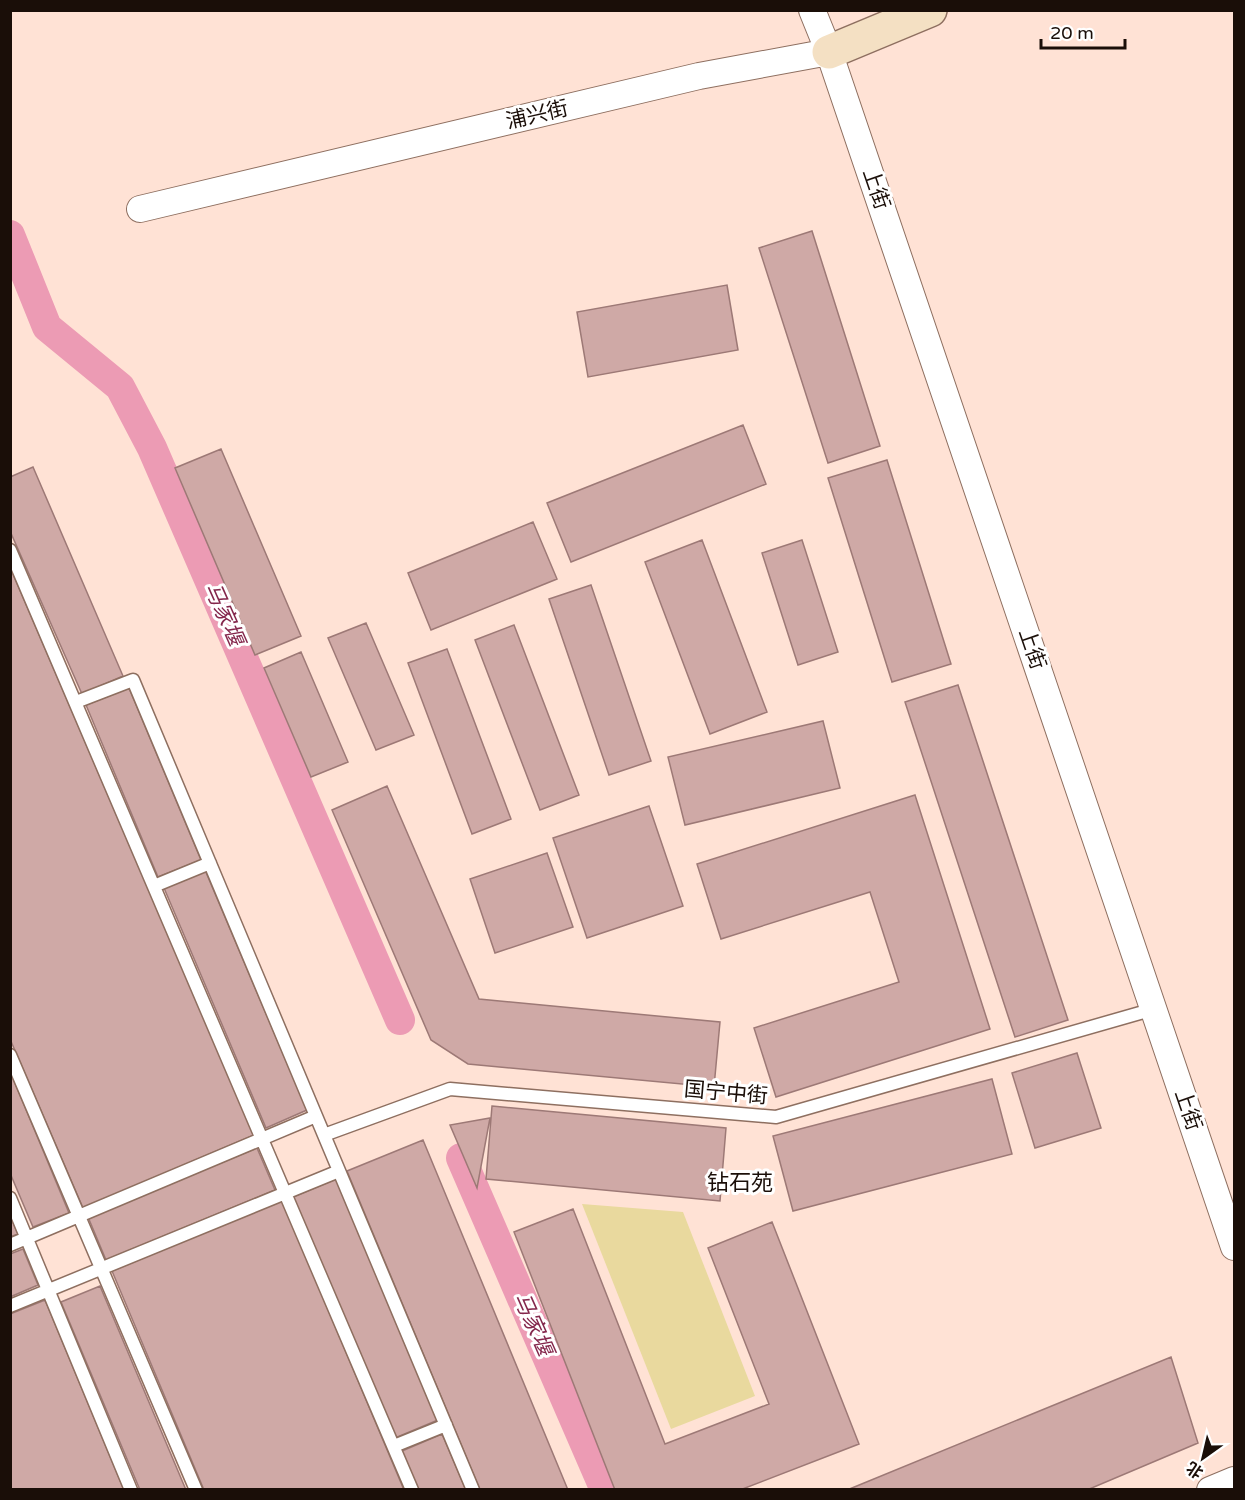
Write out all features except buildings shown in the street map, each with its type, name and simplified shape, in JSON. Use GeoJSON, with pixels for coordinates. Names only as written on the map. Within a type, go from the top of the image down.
{"type":"FeatureCollection","features":[{"type":"Feature","properties":{"kind":"street","name":"上街"},"geometry":{"type":"LineString","coordinates":[[812,10],[829,52],[1234,1247]]}},
{"type":"Feature","properties":{"kind":"street","name":"浦兴街"},"geometry":{"type":"LineString","coordinates":[[140,208],[699,76],[829,52],[930,10]]}},
{"type":"Feature","properties":{"kind":"street"},"geometry":{"type":"LineString","coordinates":[[1210,1490],[1234,1480]]}},
{"type":"Feature","properties":{"kind":"lane"},"geometry":{"type":"LineString","coordinates":[[10,550],[412,1490]]}},
{"type":"Feature","properties":{"kind":"lane"},"geometry":{"type":"LineString","coordinates":[[76,702],[133,680],[473,1490]]}},
{"type":"Feature","properties":{"kind":"lane"},"geometry":{"type":"LineString","coordinates":[[154,886],[210,863]]}},
{"type":"Feature","properties":{"kind":"lane","name":"国宁中街"},"geometry":{"type":"LineString","coordinates":[[324,1135],[450,1089],[776,1117],[1154,1010]]}},
{"type":"Feature","properties":{"kind":"lane"},"geometry":{"type":"LineString","coordinates":[[10,1055],[196,1490]]}},
{"type":"Feature","properties":{"kind":"lane"},"geometry":{"type":"LineString","coordinates":[[10,1245],[316,1116]]}},
{"type":"Feature","properties":{"kind":"lane"},"geometry":{"type":"LineString","coordinates":[[10,1306],[339,1171]]}},
{"type":"Feature","properties":{"kind":"lane"},"geometry":{"type":"LineString","coordinates":[[10,1198],[131,1490]]}},
{"type":"Feature","properties":{"kind":"lane"},"geometry":{"type":"LineString","coordinates":[[394,1446],[446,1425]]}},
{"type":"Feature","properties":{"kind":"shaded area"},"geometry":{"type":"Polygon","coordinates":[[[582,1204],[683,1212],[755,1396],[671,1429],[582,1204]]]}},
{"type":"Feature","properties":{"kind":"waterway","name":"马家堰"},"geometry":{"type":"LineString","coordinates":[[10,235],[47,327],[120,387],[152,448],[400,1020]]}},
{"type":"Feature","properties":{"kind":"waterway","name":"马家堰"},"geometry":{"type":"LineString","coordinates":[[461,1158],[605,1490]]}},
{"type":"Feature","properties":{"kind":"district","name":"钻石苑"},"geometry":{"type":"Point","coordinates":[740,1183]}}]}
